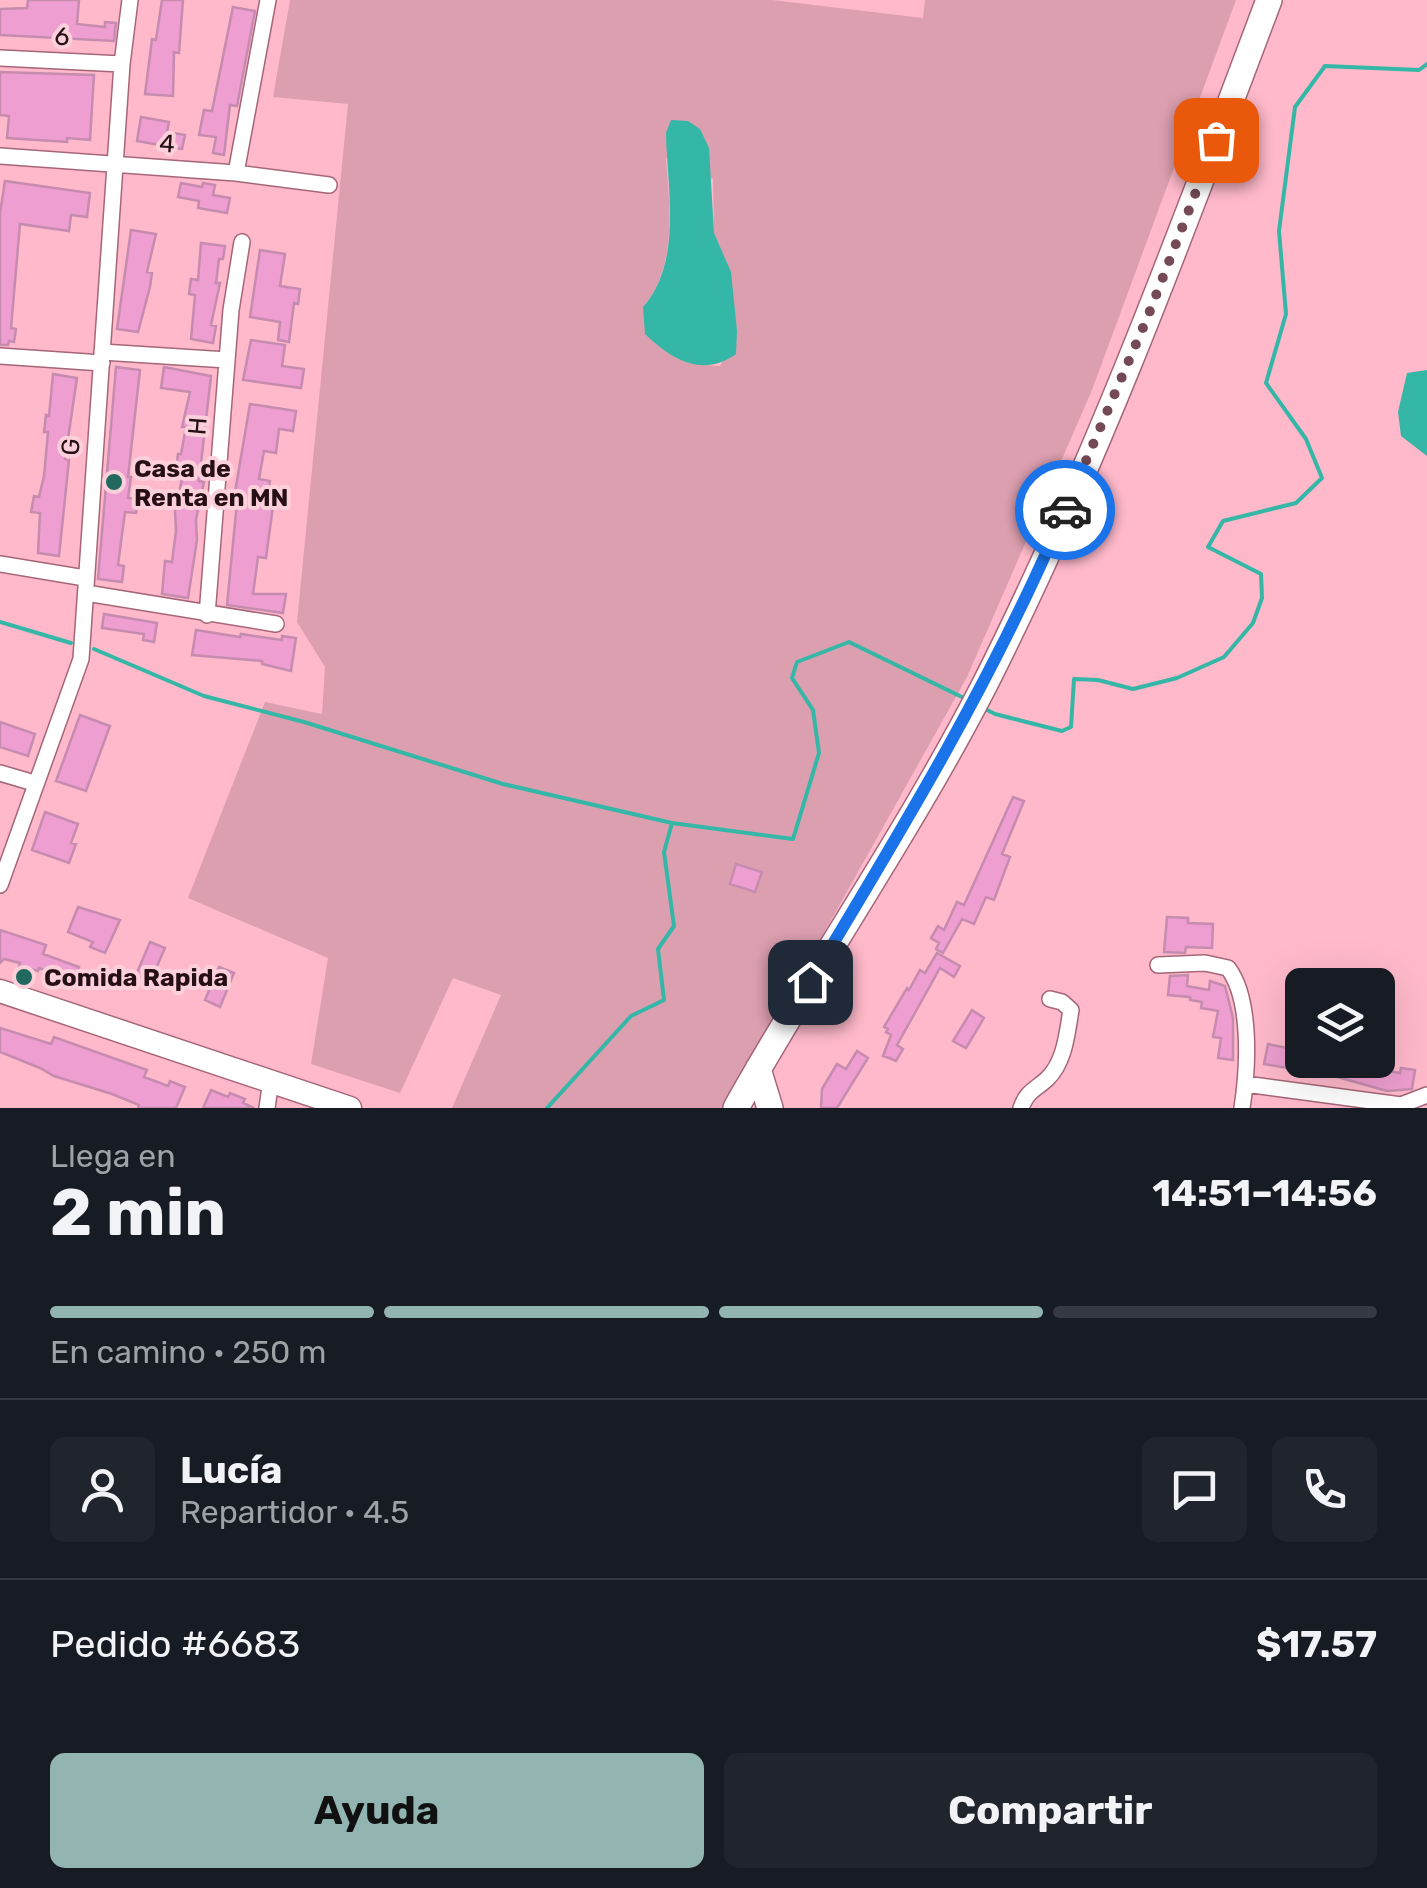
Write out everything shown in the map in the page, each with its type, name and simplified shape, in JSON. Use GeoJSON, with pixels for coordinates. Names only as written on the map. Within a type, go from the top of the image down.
{"type":"FeatureCollection","features":[{"type":"Feature","properties":{"kind":"main road"},"geometry":{"type":"LineString","coordinates":[[736,1108],[754,1086],[931,782],[1031,590],[1148,316],[1269,0]]}},
{"type":"Feature","properties":{"kind":"main road"},"geometry":{"type":"LineString","coordinates":[[0,991],[350,1108]]}},
{"type":"Feature","properties":{"kind":"main road"},"geometry":{"type":"LineString","coordinates":[[754,1086],[770,1108]]}},
{"type":"Feature","properties":{"kind":"street","name":"G"},"geometry":{"type":"LineString","coordinates":[[0,885],[81,659],[122,64],[130,0]]}},
{"type":"Feature","properties":{"kind":"street"},"geometry":{"type":"LineString","coordinates":[[236,173],[268,0]]}},
{"type":"Feature","properties":{"kind":"street","name":"6"},"geometry":{"type":"LineString","coordinates":[[0,58],[122,64]]}},
{"type":"Feature","properties":{"kind":"street","name":"4"},"geometry":{"type":"LineString","coordinates":[[0,156],[236,173],[329,185]]}},
{"type":"Feature","properties":{"kind":"street","name":"H"},"geometry":{"type":"LineString","coordinates":[[207,615],[227,360],[242,242]]}},
{"type":"Feature","properties":{"kind":"street"},"geometry":{"type":"LineString","coordinates":[[0,356],[227,360]]}},
{"type":"Feature","properties":{"kind":"street"},"geometry":{"type":"LineString","coordinates":[[0,564],[207,615],[276,624]]}},
{"type":"Feature","properties":{"kind":"street"},"geometry":{"type":"LineString","coordinates":[[0,773],[34,783]]}},
{"type":"Feature","properties":{"kind":"street"},"geometry":{"type":"LineString","coordinates":[[1158,965],[1205,963],[1228,968],[1238,981],[1244,1009],[1246,1084],[1242,1108]]}},
{"type":"Feature","properties":{"kind":"street"},"geometry":{"type":"LineString","coordinates":[[1021,1108],[1030,1089],[1050,1078],[1064,1047],[1070,1010],[1062,1002],[1050,999]]}},
{"type":"Feature","properties":{"kind":"street"},"geometry":{"type":"LineString","coordinates":[[267,1108],[270,1080]]}},
{"type":"Feature","properties":{"kind":"street"},"geometry":{"type":"LineString","coordinates":[[1246,1084],[1401,1105],[1427,1095]]}},
{"type":"Feature","properties":{"kind":"shaded area"},"geometry":{"type":"Polygon","coordinates":[[[290,0],[772,0],[923,18],[925,0],[1236,0],[1092,390],[967,677],[726,1108],[452,1108],[501,995],[453,978],[400,1093],[311,1064],[328,958],[188,898],[265,702],[322,714],[325,667],[297,622],[348,104],[273,97],[290,0]],[[666,158],[666,256],[662,274],[643,307],[669,353],[688,362],[720,366],[737,331],[714,233],[713,179],[666,158]]]}},
{"type":"Feature","properties":{"kind":"shaded area"},"geometry":{"type":"Polygon","coordinates":[[[671,120],[688,121],[700,129],[709,148],[714,233],[731,272],[736,354],[712,365],[677,358],[645,334],[643,307],[656,289],[668,247],[666,133],[671,120]]]}},
{"type":"Feature","properties":{"kind":"shaded area"},"geometry":{"type":"Polygon","coordinates":[[[1427,370],[1427,456],[1401,436],[1398,412],[1407,373],[1427,370]]]}},
{"type":"Feature","properties":{"kind":"building"},"geometry":{"type":"Polygon","coordinates":[[[28,0],[79,0],[77,24],[105,27],[105,22],[116,23],[114,41],[0,35],[0,9],[27,8],[28,0]]]}},
{"type":"Feature","properties":{"kind":"building"},"geometry":{"type":"Polygon","coordinates":[[[162,0],[183,0],[179,53],[174,52],[173,96],[145,94],[162,0]]]}},
{"type":"Feature","properties":{"kind":"building"},"geometry":{"type":"Polygon","coordinates":[[[233,7],[255,11],[237,106],[230,105],[224,155],[213,153],[216,137],[199,135],[204,110],[212,111],[233,7]]]}},
{"type":"Feature","properties":{"kind":"building"},"geometry":{"type":"Polygon","coordinates":[[[0,72],[94,75],[90,140],[7,138],[9,116],[0,115],[0,72]]]}},
{"type":"Feature","properties":{"kind":"building"},"geometry":{"type":"Polygon","coordinates":[[[141,117],[169,122],[167,132],[185,135],[182,149],[137,141],[141,117]]]}},
{"type":"Feature","properties":{"kind":"building"},"geometry":{"type":"Polygon","coordinates":[[[5,181],[90,193],[87,217],[71,215],[69,231],[20,224],[11,328],[16,329],[14,342],[0,345],[0,213],[5,181]]]}},
{"type":"Feature","properties":{"kind":"building"},"geometry":{"type":"Polygon","coordinates":[[[181,183],[215,185],[213,195],[230,198],[227,213],[198,208],[199,201],[178,197],[181,183]]]}},
{"type":"Feature","properties":{"kind":"building"},"geometry":{"type":"Polygon","coordinates":[[[131,230],[156,234],[147,272],[152,273],[150,287],[138,332],[117,329],[131,230]]]}},
{"type":"Feature","properties":{"kind":"building"},"geometry":{"type":"Polygon","coordinates":[[[201,243],[225,246],[216,283],[220,283],[211,325],[216,326],[213,343],[191,339],[195,295],[189,294],[191,279],[198,280],[201,243]]]}},
{"type":"Feature","properties":{"kind":"building"},"geometry":{"type":"Polygon","coordinates":[[[260,250],[285,254],[280,286],[300,289],[298,304],[294,303],[289,342],[278,340],[280,322],[250,317],[260,250]]]}},
{"type":"Feature","properties":{"kind":"building"},"geometry":{"type":"Polygon","coordinates":[[[251,340],[285,345],[282,366],[304,369],[301,388],[243,380],[251,340]]]}},
{"type":"Feature","properties":{"kind":"building"},"geometry":{"type":"Polygon","coordinates":[[[116,367],[140,370],[128,477],[128,498],[138,499],[136,513],[125,512],[118,565],[124,566],[122,582],[98,579],[116,367]]]}},
{"type":"Feature","properties":{"kind":"building"},"geometry":{"type":"Polygon","coordinates":[[[164,367],[211,376],[199,481],[204,482],[188,598],[162,594],[165,561],[172,562],[175,511],[184,470],[176,469],[190,392],[161,388],[164,367]]]}},
{"type":"Feature","properties":{"kind":"building"},"geometry":{"type":"Polygon","coordinates":[[[53,374],[77,378],[65,459],[69,460],[59,556],[38,553],[40,513],[31,512],[44,476],[48,432],[44,432],[53,374]]]}},
{"type":"Feature","properties":{"kind":"building"},"geometry":{"type":"Polygon","coordinates":[[[250,404],[296,411],[293,431],[279,429],[276,453],[264,451],[259,479],[270,481],[266,504],[273,506],[266,558],[258,557],[253,594],[286,594],[283,613],[227,605],[235,492],[250,404]]]}},
{"type":"Feature","properties":{"kind":"building"},"geometry":{"type":"Polygon","coordinates":[[[104,614],[157,623],[154,642],[143,640],[144,634],[102,628],[104,614]]]}},
{"type":"Feature","properties":{"kind":"building"},"geometry":{"type":"Polygon","coordinates":[[[196,630],[240,637],[241,634],[282,640],[282,636],[296,638],[291,671],[262,661],[192,655],[196,630]]]}},
{"type":"Feature","properties":{"kind":"building"},"geometry":{"type":"Polygon","coordinates":[[[80,715],[110,726],[86,791],[56,781],[80,715]]]}},
{"type":"Feature","properties":{"kind":"building"},"geometry":{"type":"Polygon","coordinates":[[[0,722],[35,734],[28,756],[0,747],[0,722]]]}},
{"type":"Feature","properties":{"kind":"building"},"geometry":{"type":"Polygon","coordinates":[[[1013,797],[1024,801],[1002,854],[1010,857],[994,900],[986,897],[974,924],[962,919],[943,953],[936,949],[939,943],[931,938],[938,926],[944,930],[957,902],[964,905],[1013,797]]]}},
{"type":"Feature","properties":{"kind":"building"},"geometry":{"type":"Polygon","coordinates":[[[45,812],[78,824],[69,863],[32,850],[45,812]]]}},
{"type":"Feature","properties":{"kind":"building"},"geometry":{"type":"Polygon","coordinates":[[[736,864],[762,872],[755,892],[730,884],[736,864]]]}},
{"type":"Feature","properties":{"kind":"building"},"geometry":{"type":"Polygon","coordinates":[[[78,907],[120,920],[105,953],[90,947],[93,942],[68,932],[78,907]]]}},
{"type":"Feature","properties":{"kind":"building"},"geometry":{"type":"Polygon","coordinates":[[[1167,917],[1213,924],[1212,948],[1186,947],[1185,953],[1164,952],[1167,917]]]}},
{"type":"Feature","properties":{"kind":"building"},"geometry":{"type":"Polygon","coordinates":[[[0,930],[46,945],[43,954],[79,967],[74,980],[4,959],[0,963],[0,930]]]}},
{"type":"Feature","properties":{"kind":"building"},"geometry":{"type":"Polygon","coordinates":[[[150,942],[165,948],[150,982],[136,975],[150,942]]]}},
{"type":"Feature","properties":{"kind":"building"},"geometry":{"type":"Polygon","coordinates":[[[937,953],[960,966],[954,977],[940,968],[897,1045],[903,1049],[896,1061],[883,1056],[891,1035],[884,1027],[907,988],[920,970],[925,973],[937,953]]]}},
{"type":"Feature","properties":{"kind":"building"},"geometry":{"type":"Polygon","coordinates":[[[219,967],[234,973],[220,1007],[205,1000],[219,967]]]}},
{"type":"Feature","properties":{"kind":"building"},"geometry":{"type":"Polygon","coordinates":[[[1188,975],[1187,986],[1209,990],[1210,981],[1225,986],[1233,1018],[1233,1060],[1218,1058],[1221,1038],[1213,1037],[1218,1011],[1201,1008],[1202,1002],[1190,997],[1168,995],[1170,976],[1188,975]]]}},
{"type":"Feature","properties":{"kind":"building"},"geometry":{"type":"Polygon","coordinates":[[[972,1010],[984,1018],[966,1048],[953,1041],[972,1010]]]}},
{"type":"Feature","properties":{"kind":"building"},"geometry":{"type":"Polygon","coordinates":[[[0,1028],[51,1044],[54,1037],[147,1070],[144,1077],[168,1086],[170,1081],[185,1087],[176,1108],[138,1108],[139,1105],[112,1094],[54,1076],[0,1052],[0,1028]]]}},
{"type":"Feature","properties":{"kind":"building"},"geometry":{"type":"Polygon","coordinates":[[[1268,1044],[1285,1048],[1285,1068],[1264,1064],[1268,1044]]]}},
{"type":"Feature","properties":{"kind":"building"},"geometry":{"type":"Polygon","coordinates":[[[857,1051],[868,1058],[837,1108],[821,1108],[822,1089],[837,1064],[846,1069],[857,1051]]]}},
{"type":"Feature","properties":{"kind":"building"},"geometry":{"type":"Polygon","coordinates":[[[1401,1068],[1415,1070],[1412,1089],[1387,1091],[1341,1078],[1395,1078],[1395,1072],[1400,1073],[1401,1068]]]}},
{"type":"Feature","properties":{"kind":"building"},"geometry":{"type":"Polygon","coordinates":[[[211,1090],[245,1099],[243,1103],[254,1108],[203,1108],[211,1090]]]}},
{"type":"Feature","properties":{"kind":"waterway"},"geometry":{"type":"LineString","coordinates":[[983,708],[1062,731],[1071,727],[1074,679],[1098,680],[1133,689],[1177,678],[1224,657],[1253,623],[1262,598],[1261,574],[1208,547],[1223,521],[1296,503],[1322,478],[1306,439],[1266,383],[1286,314],[1279,231],[1295,107],[1325,66],[1419,70],[1427,64]]}},
{"type":"Feature","properties":{"kind":"waterway"},"geometry":{"type":"LineString","coordinates":[[0,622],[71,643]]}},
{"type":"Feature","properties":{"kind":"waterway"},"geometry":{"type":"LineString","coordinates":[[547,1108],[631,1016],[664,1000],[658,949],[674,926],[664,852],[672,823],[793,839],[819,753],[813,710],[792,678],[797,662],[849,642],[966,699]]}},
{"type":"Feature","properties":{"kind":"waterway"},"geometry":{"type":"LineString","coordinates":[[94,649],[204,696],[304,722],[503,784],[672,823]]}},
{"type":"Feature","properties":{"kind":"way so far"},"geometry":{"type":"LineString","coordinates":[[1065,510],[1148,316],[1216,140]]}},
{"type":"Feature","properties":{"kind":"place","name":"Casa de Renta en MN"},"geometry":{"type":"Point","coordinates":[114,482]}},
{"type":"Feature","properties":{"kind":"place","name":"Comida Rapida"},"geometry":{"type":"Point","coordinates":[24,977]}},
{"type":"Feature","properties":{"kind":"route"},"geometry":{"type":"LineString","coordinates":[[810,982],[982,690],[1065,510]]}}]}
